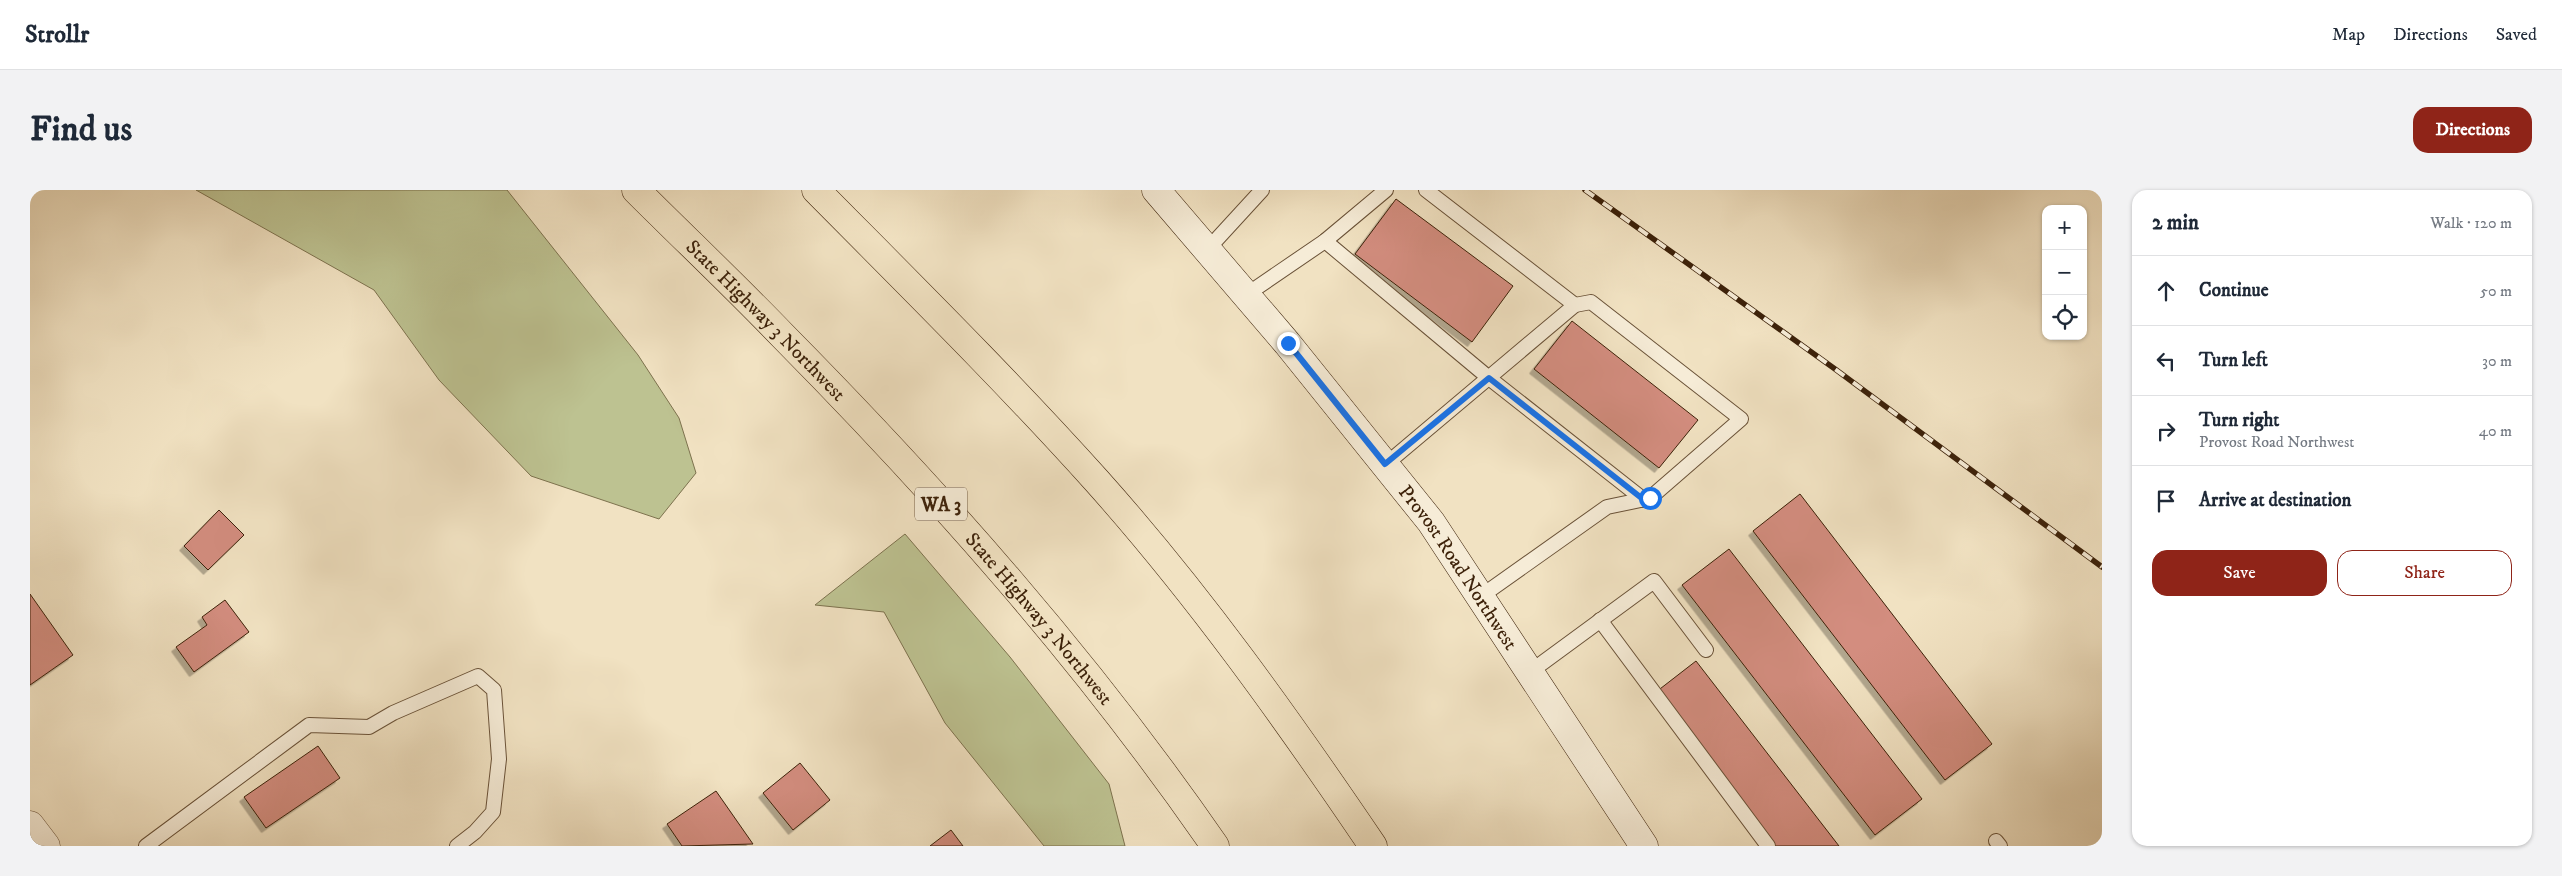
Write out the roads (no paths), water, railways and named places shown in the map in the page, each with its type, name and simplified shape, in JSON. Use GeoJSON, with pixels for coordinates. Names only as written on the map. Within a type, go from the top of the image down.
{"type":"FeatureCollection","features":[{"type":"Feature","properties":{"kind":"highway","name":"State Highway 3 Northwest"},"geometry":{"type":"LineString","coordinates":[[636,190],[783,335],[885,442],[990,558],[1040,615],[1144,749],[1215,846]]}},
{"type":"Feature","properties":{"kind":"highway"},"geometry":{"type":"LineString","coordinates":[[816,190],[979,356],[1096,480],[1209,616],[1314,759],[1372,846]]}},
{"type":"Feature","properties":{"kind":"street","name":"Provost Road Northwest"},"geometry":{"type":"LineString","coordinates":[[1156,190],[1246,295],[1431,522],[1644,846]]}},
{"type":"Feature","properties":{"kind":"street"},"geometry":{"type":"LineString","coordinates":[[30,825],[46,846]]}},
{"type":"Feature","properties":{"kind":"lane"},"geometry":{"type":"LineString","coordinates":[[1208,250],[1262,190]]}},
{"type":"Feature","properties":{"kind":"lane"},"geometry":{"type":"LineString","coordinates":[[1246,295],[1325,241],[1386,190]]}},
{"type":"Feature","properties":{"kind":"lane"},"geometry":{"type":"LineString","coordinates":[[1426,190],[1575,305]]}},
{"type":"Feature","properties":{"kind":"lane"},"geometry":{"type":"LineString","coordinates":[[1325,241],[1489,378],[1644,500]]}},
{"type":"Feature","properties":{"kind":"lane"},"geometry":{"type":"LineString","coordinates":[[1385,464],[1575,305],[1591,302],[1741,419],[1650,498],[1607,507],[1480,597]]}},
{"type":"Feature","properties":{"kind":"lane"},"geometry":{"type":"LineString","coordinates":[[1530,672],[1654,581],[1706,650]]}},
{"type":"Feature","properties":{"kind":"lane"},"geometry":{"type":"LineString","coordinates":[[1600,620],[1768,846]]}},
{"type":"Feature","properties":{"kind":"lane"},"geometry":{"type":"LineString","coordinates":[[146,846],[309,725],[369,727],[392,713],[478,676],[494,690],[499,759],[493,812],[475,832],[457,846]]}},
{"type":"Feature","properties":{"kind":"railway"},"geometry":{"type":"LineString","coordinates":[[1585,190],[1835,369],[2102,567]]}}]}
